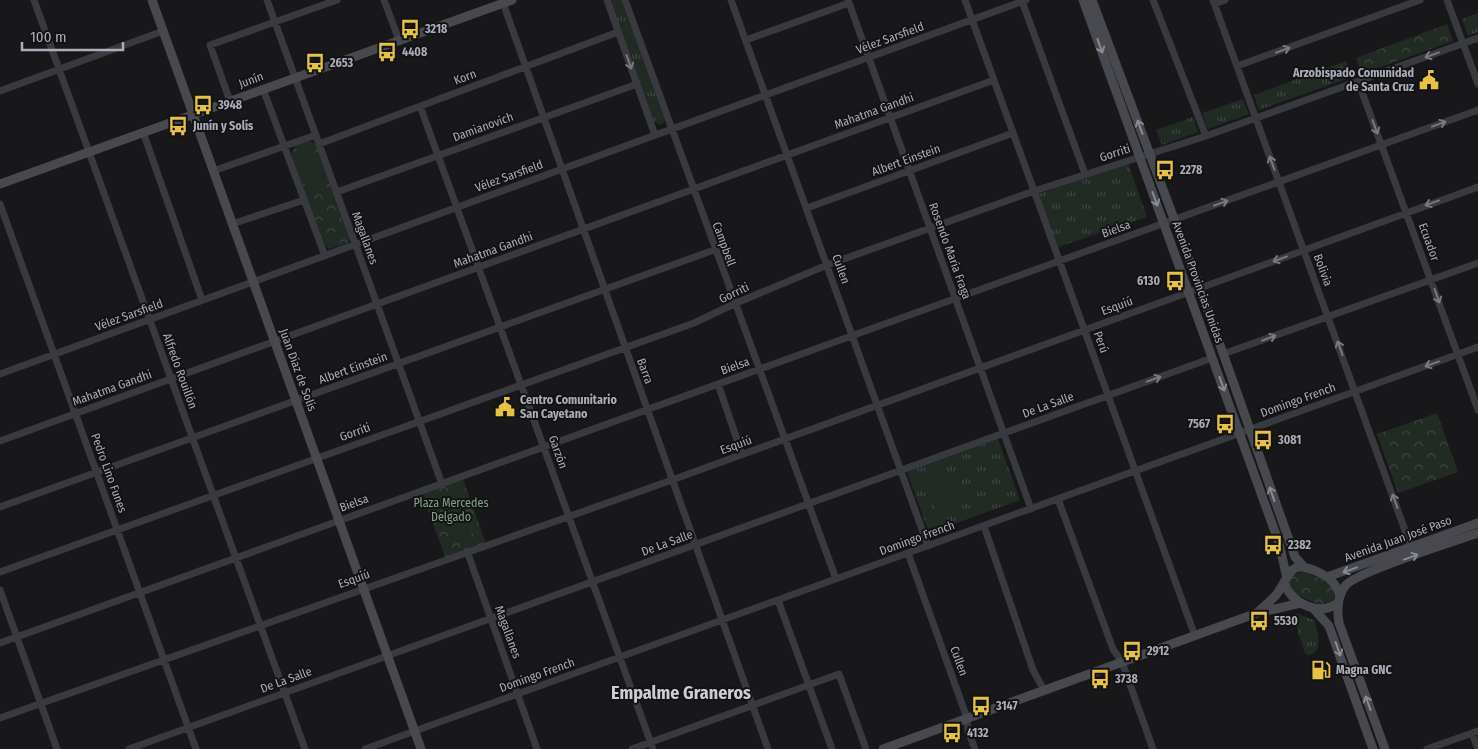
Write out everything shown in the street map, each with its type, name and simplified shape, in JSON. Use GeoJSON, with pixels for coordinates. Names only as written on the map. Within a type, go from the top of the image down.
{"type":"FeatureCollection","features":[{"type":"Feature","properties":{"kind":"main road","name":"Juan Díaz de Solís"},"geometry":{"type":"LineString","coordinates":[[152,0],[420,749]]}},
{"type":"Feature","properties":{"kind":"main road","name":"Avenida Provincias Unidas"},"geometry":{"type":"LineString","coordinates":[[1083,0],[1279,543],[1285,578]]}},
{"type":"Feature","properties":{"kind":"main road","name":"Avenida Provincias Unidas"},"geometry":{"type":"LineString","coordinates":[[1092,0],[1200,288],[1295,557],[1304,567]]}},
{"type":"Feature","properties":{"kind":"main road","name":"Junín"},"geometry":{"type":"LineString","coordinates":[[0,184],[505,1]]}},
{"type":"Feature","properties":{"kind":"main road","name":"Avenida Juan José Paso"},"geometry":{"type":"LineString","coordinates":[[1327,577],[1478,523]]}},
{"type":"Feature","properties":{"kind":"main road","name":"Avenida Juan José Paso"},"geometry":{"type":"LineString","coordinates":[[1339,600],[1345,586],[1363,574],[1478,533]]}},
{"type":"Feature","properties":{"kind":"main road"},"geometry":{"type":"LineString","coordinates":[[1256,613],[1276,595],[1285,578],[1304,567],[1327,577],[1335,585],[1339,600],[1339,623],[1385,749]]}},
{"type":"Feature","properties":{"kind":"main road"},"geometry":{"type":"LineString","coordinates":[[1285,578],[1292,598],[1313,608],[1326,609],[1339,600]]}},
{"type":"Feature","properties":{"kind":"main road"},"geometry":{"type":"LineString","coordinates":[[883,749],[1256,613],[1301,603]]}},
{"type":"Feature","properties":{"kind":"main road"},"geometry":{"type":"LineString","coordinates":[[1313,608],[1329,626],[1373,749]]}},
{"type":"Feature","properties":{"kind":"street","name":"Alfredo Rouillón"},"geometry":{"type":"LineString","coordinates":[[34,0],[305,749]]}},
{"type":"Feature","properties":{"kind":"street","name":"Magallanes"},"geometry":{"type":"LineString","coordinates":[[268,0],[442,484]]}},
{"type":"Feature","properties":{"kind":"street"},"geometry":{"type":"LineString","coordinates":[[230,101],[210,45],[337,0]]}},
{"type":"Feature","properties":{"kind":"street"},"geometry":{"type":"LineString","coordinates":[[384,0],[399,40]]}},
{"type":"Feature","properties":{"kind":"street"},"geometry":{"type":"LineString","coordinates":[[607,0],[655,135]]}},
{"type":"Feature","properties":{"kind":"street","name":"Campbell"},"geometry":{"type":"LineString","coordinates":[[625,0],[714,250],[836,579]]}},
{"type":"Feature","properties":{"kind":"street","name":"Cullen"},"geometry":{"type":"LineString","coordinates":[[731,0],[928,546]]}},
{"type":"Feature","properties":{"kind":"street","name":"Perú"},"geometry":{"type":"LineString","coordinates":[[965,0],[1194,636]]}},
{"type":"Feature","properties":{"kind":"street"},"geometry":{"type":"LineString","coordinates":[[1153,0],[1206,136]]}},
{"type":"Feature","properties":{"kind":"street"},"geometry":{"type":"LineString","coordinates":[[1214,2],[1225,0]]}},
{"type":"Feature","properties":{"kind":"street"},"geometry":{"type":"LineString","coordinates":[[1237,66],[1420,0]]}},
{"type":"Feature","properties":{"kind":"street"},"geometry":{"type":"LineString","coordinates":[[1447,0],[1478,84]]}},
{"type":"Feature","properties":{"kind":"street","name":"Barra"},"geometry":{"type":"LineString","coordinates":[[505,1],[525,66],[768,749]]}},
{"type":"Feature","properties":{"kind":"street"},"geometry":{"type":"LineString","coordinates":[[1024,1],[1085,174]]}},
{"type":"Feature","properties":{"kind":"street","name":"Vélez Sarsfield"},"geometry":{"type":"LineString","coordinates":[[0,374],[1024,1]]}},
{"type":"Feature","properties":{"kind":"street"},"geometry":{"type":"LineString","coordinates":[[746,40],[848,2]]}},
{"type":"Feature","properties":{"kind":"street","name":"Rosendo María Fraga"},"geometry":{"type":"LineString","coordinates":[[848,2],[1031,509]]}},
{"type":"Feature","properties":{"kind":"street","name":"Bolivia"},"geometry":{"type":"LineString","coordinates":[[1214,2],[1411,547]]}},
{"type":"Feature","properties":{"kind":"street"},"geometry":{"type":"LineString","coordinates":[[0,91],[163,32]]}},
{"type":"Feature","properties":{"kind":"street","name":"Korn"},"geometry":{"type":"LineString","coordinates":[[319,144],[618,32]]}},
{"type":"Feature","properties":{"kind":"street","name":"Gorriti"},"geometry":{"type":"LineString","coordinates":[[0,572],[624,346],[694,323],[827,265],[1034,191],[1206,136],[1478,38]]}},
{"type":"Feature","properties":{"kind":"street","name":"Mahatma Gandhi"},"geometry":{"type":"LineString","coordinates":[[0,441],[994,80]]}},
{"type":"Feature","properties":{"kind":"street","name":"Ecuador"},"geometry":{"type":"LineString","coordinates":[[1358,81],[1478,410]]}},
{"type":"Feature","properties":{"kind":"street","name":"Damianovich"},"geometry":{"type":"LineString","coordinates":[[337,192],[637,84]]}},
{"type":"Feature","properties":{"kind":"street"},"geometry":{"type":"LineString","coordinates":[[263,89],[324,256]]}},
{"type":"Feature","properties":{"kind":"street","name":"Garzón"},"geometry":{"type":"LineString","coordinates":[[420,106],[652,746]]}},
{"type":"Feature","properties":{"kind":"street","name":"Bielsa"},"geometry":{"type":"LineString","coordinates":[[0,643],[1478,110]]}},
{"type":"Feature","properties":{"kind":"street"},"geometry":{"type":"LineString","coordinates":[[143,132],[202,300]]}},
{"type":"Feature","properties":{"kind":"street","name":"Albert Einstein"},"geometry":{"type":"LineString","coordinates":[[806,208],[1013,133]]}},
{"type":"Feature","properties":{"kind":"street"},"geometry":{"type":"LineString","coordinates":[[213,171],[316,135]]}},
{"type":"Feature","properties":{"kind":"street","name":"Esquiú"},"geometry":{"type":"LineString","coordinates":[[0,718],[467,551],[672,480],[1478,187]]}},
{"type":"Feature","properties":{"kind":"street"},"geometry":{"type":"LineString","coordinates":[[232,224],[304,200]]}},
{"type":"Feature","properties":{"kind":"street","name":"Pedro Lino Funes"},"geometry":{"type":"LineString","coordinates":[[0,204],[196,749]]}},
{"type":"Feature","properties":{"kind":"street","name":"Albert Einstein"},"geometry":{"type":"LineString","coordinates":[[0,507],[714,250]]}},
{"type":"Feature","properties":{"kind":"street"},"geometry":{"type":"LineString","coordinates":[[1223,354],[1478,263]]}},
{"type":"Feature","properties":{"kind":"street","name":"Domingo French"},"geometry":{"type":"LineString","coordinates":[[365,749],[1478,347]]}},
{"type":"Feature","properties":{"kind":"street","name":"De La Salle"},"geometry":{"type":"LineString","coordinates":[[129,749],[1212,358]]}},
{"type":"Feature","properties":{"kind":"street"},"geometry":{"type":"LineString","coordinates":[[718,384],[742,454]]}},
{"type":"Feature","properties":{"kind":"street"},"geometry":{"type":"LineString","coordinates":[[1058,499],[1112,649],[1122,662],[1153,749]]}},
{"type":"Feature","properties":{"kind":"street"},"geometry":{"type":"LineString","coordinates":[[984,526],[1033,670],[1044,690]]}},
{"type":"Feature","properties":{"kind":"street","name":"Magallanes"},"geometry":{"type":"LineString","coordinates":[[467,551],[537,749]]}},
{"type":"Feature","properties":{"kind":"street","name":"Cullen"},"geometry":{"type":"LineString","coordinates":[[908,553],[967,718],[968,731],[974,749]]}},
{"type":"Feature","properties":{"kind":"street"},"geometry":{"type":"LineString","coordinates":[[0,590],[57,749]]}},
{"type":"Feature","properties":{"kind":"street"},"geometry":{"type":"LineString","coordinates":[[778,600],[832,749]]}},
{"type":"Feature","properties":{"kind":"street"},"geometry":{"type":"LineString","coordinates":[[632,749],[652,746],[839,674],[866,749]]}},
{"type":"Feature","properties":{"kind":"street"},"geometry":{"type":"LineString","coordinates":[[1427,749],[1475,732],[1478,749]]}},
{"type":"Feature","properties":{"kind":"green space"},"geometry":{"type":"Polygon","coordinates":[[[610,0],[621,0],[664,117],[665,121],[660,125],[653,121],[610,0]]]}},
{"type":"Feature","properties":{"kind":"green space"},"geometry":{"type":"Polygon","coordinates":[[[1478,13],[1478,32],[1468,36],[1462,19],[1478,13]]]}},
{"type":"Feature","properties":{"kind":"green space"},"geometry":{"type":"Polygon","coordinates":[[[1447,24],[1453,41],[1361,74],[1356,58],[1447,24]]]}},
{"type":"Feature","properties":{"kind":"green space"},"geometry":{"type":"Polygon","coordinates":[[[1346,61],[1352,77],[1259,110],[1254,95],[1346,61]]]}},
{"type":"Feature","properties":{"kind":"green space"},"geometry":{"type":"Polygon","coordinates":[[[1243,99],[1249,114],[1208,129],[1202,113],[1243,99]]]}},
{"type":"Feature","properties":{"kind":"green space"},"geometry":{"type":"Polygon","coordinates":[[[1193,117],[1198,132],[1162,145],[1156,130],[1193,117]]]}},
{"type":"Feature","properties":{"kind":"green space"},"geometry":{"type":"Polygon","coordinates":[[[307,141],[317,144],[350,238],[348,243],[329,249],[324,244],[291,155],[295,146],[307,141]]]}},
{"type":"Feature","properties":{"kind":"green space"},"geometry":{"type":"Polygon","coordinates":[[[313,146],[327,186],[308,193],[294,152],[313,146]]]}},
{"type":"Feature","properties":{"kind":"green space"},"geometry":{"type":"Polygon","coordinates":[[[1128,163],[1147,217],[1058,247],[1038,194],[1128,163]]]}},
{"type":"Feature","properties":{"kind":"green space"},"geometry":{"type":"Polygon","coordinates":[[[1437,413],[1458,472],[1398,493],[1377,434],[1437,413]]]}},
{"type":"Feature","properties":{"kind":"green space"},"geometry":{"type":"Polygon","coordinates":[[[998,439],[1020,500],[929,533],[907,472],[998,439]]]}},
{"type":"Feature","properties":{"kind":"green space"},"geometry":{"type":"Polygon","coordinates":[[[945,467],[960,506],[938,514],[922,476],[945,467]]]}},
{"type":"Feature","properties":{"kind":"green space","name":"Plaza Mercedes Delgado"},"geometry":{"type":"Polygon","coordinates":[[[462,476],[486,544],[446,559],[421,491],[462,476]]]}},
{"type":"Feature","properties":{"kind":"green space"},"geometry":{"type":"Polygon","coordinates":[[[462,508],[472,536],[453,543],[443,515],[462,508]]]}},
{"type":"Feature","properties":{"kind":"green space"},"geometry":{"type":"Polygon","coordinates":[[[1304,572],[1329,585],[1333,589],[1334,600],[1320,605],[1296,594],[1288,583],[1294,574],[1304,572]]]}},
{"type":"Feature","properties":{"kind":"green space"},"geometry":{"type":"Polygon","coordinates":[[[1296,613],[1314,620],[1317,630],[1318,646],[1313,653],[1308,655],[1305,653],[1294,619],[1296,613]]]}},
{"type":"Feature","properties":{"kind":"place","name":"3218"},"geometry":{"type":"Point","coordinates":[410,29]}},
{"type":"Feature","properties":{"kind":"place","name":"4408"},"geometry":{"type":"Point","coordinates":[387,52]}},
{"type":"Feature","properties":{"kind":"place","name":"2653"},"geometry":{"type":"Point","coordinates":[315,63]}},
{"type":"Feature","properties":{"kind":"place","name":"Arzobispado Comunidad de Santa Cruz"},"geometry":{"type":"Point","coordinates":[1429,80]}},
{"type":"Feature","properties":{"kind":"place","name":"3948"},"geometry":{"type":"Point","coordinates":[203,105]}},
{"type":"Feature","properties":{"kind":"place","name":"Junín y Solís"},"geometry":{"type":"Point","coordinates":[178,126]}},
{"type":"Feature","properties":{"kind":"place","name":"2278"},"geometry":{"type":"Point","coordinates":[1165,170]}},
{"type":"Feature","properties":{"kind":"place","name":"6130"},"geometry":{"type":"Point","coordinates":[1175,281]}},
{"type":"Feature","properties":{"kind":"place","name":"Centro Comunitario San Cayetano"},"geometry":{"type":"Point","coordinates":[505,407]}},
{"type":"Feature","properties":{"kind":"place","name":"7567"},"geometry":{"type":"Point","coordinates":[1225,424]}},
{"type":"Feature","properties":{"kind":"place","name":"3081"},"geometry":{"type":"Point","coordinates":[1263,440]}},
{"type":"Feature","properties":{"kind":"place","name":"2382"},"geometry":{"type":"Point","coordinates":[1273,545]}},
{"type":"Feature","properties":{"kind":"place","name":"5530"},"geometry":{"type":"Point","coordinates":[1259,621]}},
{"type":"Feature","properties":{"kind":"place","name":"2912"},"geometry":{"type":"Point","coordinates":[1132,651]}},
{"type":"Feature","properties":{"kind":"place","name":"Magna GNC"},"geometry":{"type":"Point","coordinates":[1321,670]}},
{"type":"Feature","properties":{"kind":"place","name":"3738"},"geometry":{"type":"Point","coordinates":[1100,679]}},
{"type":"Feature","properties":{"kind":"place","name":"3147"},"geometry":{"type":"Point","coordinates":[981,706]}},
{"type":"Feature","properties":{"kind":"place","name":"4132"},"geometry":{"type":"Point","coordinates":[952,733]}},
{"type":"Feature","properties":{"kind":"district","name":"Empalme Graneros"},"geometry":{"type":"Point","coordinates":[681,693]}}]}
